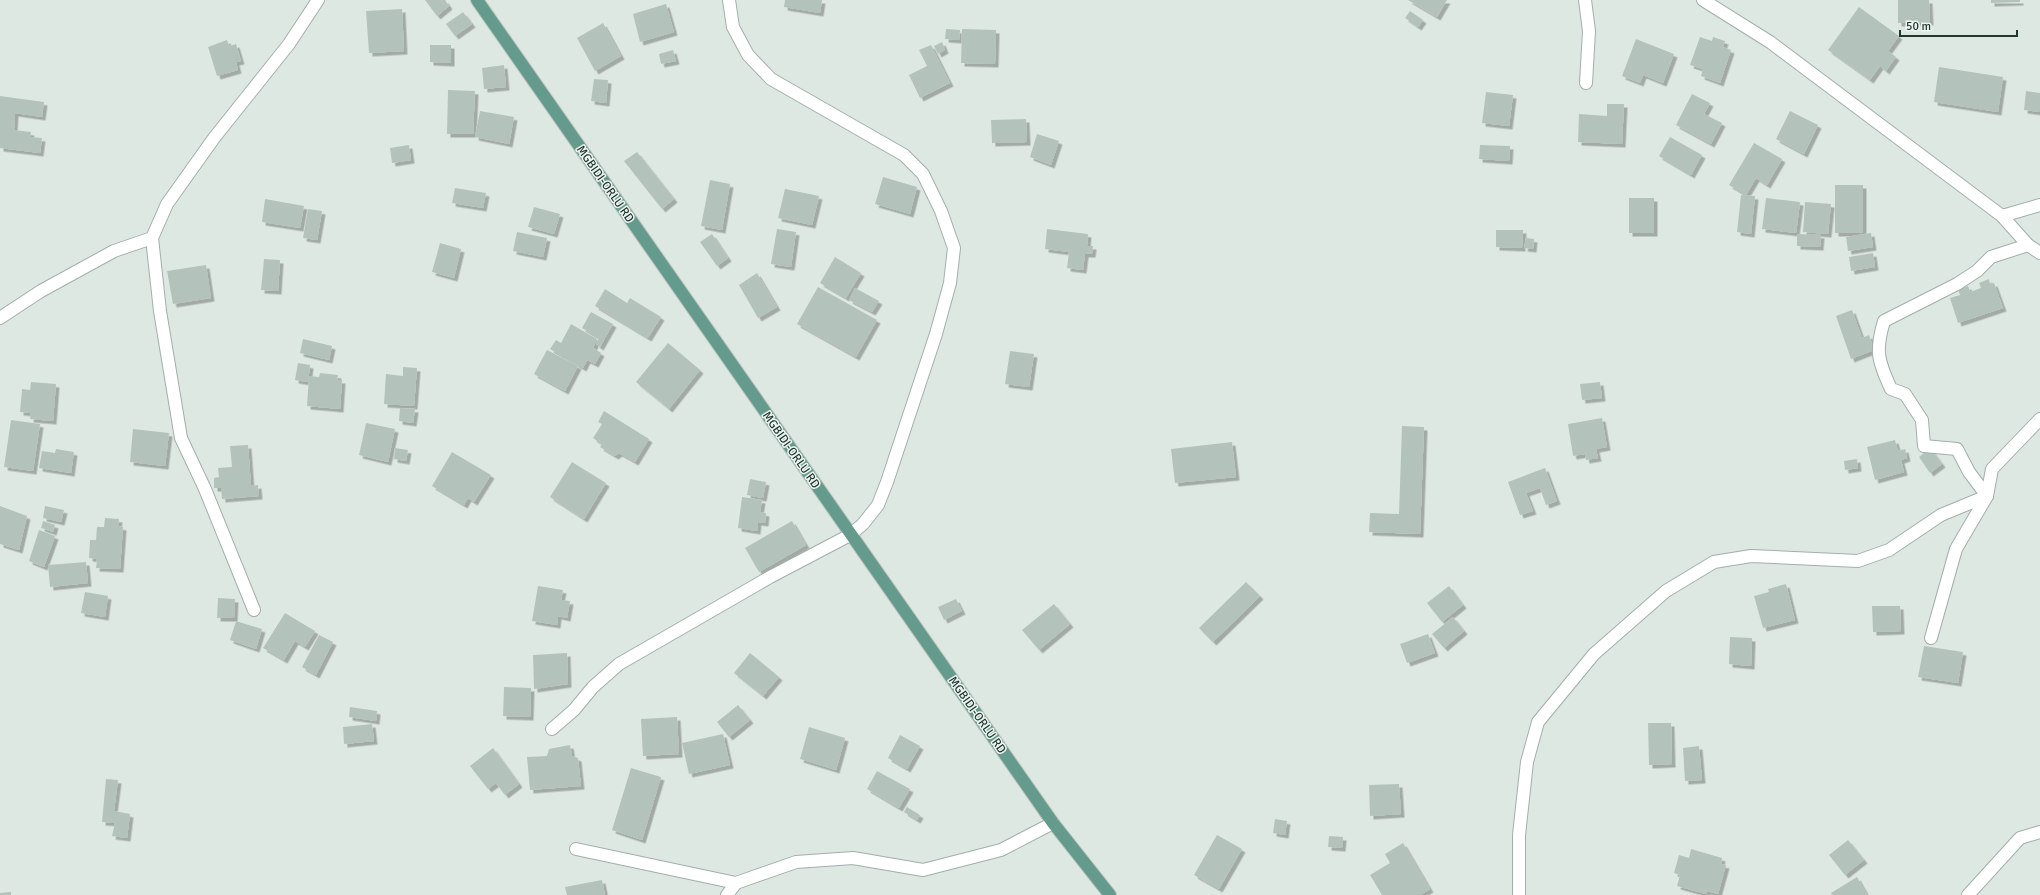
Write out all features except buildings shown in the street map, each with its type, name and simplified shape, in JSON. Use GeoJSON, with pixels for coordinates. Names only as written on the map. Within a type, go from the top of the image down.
{"type":"FeatureCollection","features":[{"type":"Feature","properties":{"kind":"main road","name":"MGBIDI-ORLU RD"},"geometry":{"type":"LineString","coordinates":[[478,0],[850,535],[1053,823],[1110,895]]}},
{"type":"Feature","properties":{"kind":"street"},"geometry":{"type":"LineString","coordinates":[[254,610],[206,490],[181,438],[160,311],[152,238],[167,204],[214,138],[289,44],[318,0]]}},
{"type":"Feature","properties":{"kind":"street"},"geometry":{"type":"LineString","coordinates":[[552,729],[574,710],[593,688],[619,664],[770,576],[850,535],[863,524],[878,504],[887,482],[936,334],[950,283],[954,248],[941,211],[923,174],[904,155],[771,79],[748,55],[733,27],[729,0]]}},
{"type":"Feature","properties":{"kind":"street"},"geometry":{"type":"LineString","coordinates":[[1584,0],[1589,31],[1586,83]]}},
{"type":"Feature","properties":{"kind":"street"},"geometry":{"type":"LineString","coordinates":[[1703,0],[1770,42],[2002,216],[2028,245],[2040,253]]}},
{"type":"Feature","properties":{"kind":"street"},"geometry":{"type":"LineString","coordinates":[[2002,216],[2040,206]]}},
{"type":"Feature","properties":{"kind":"street"},"geometry":{"type":"LineString","coordinates":[[0,318],[41,291],[109,254],[152,238]]}},
{"type":"Feature","properties":{"kind":"street"},"geometry":{"type":"LineString","coordinates":[[1987,496],[1969,472],[1958,450],[1924,446],[1922,420],[1905,394],[1890,389],[1881,368],[1878,342],[1884,321],[1957,284],[1977,272],[1991,257],[2028,245]]}},
{"type":"Feature","properties":{"kind":"street"},"geometry":{"type":"LineString","coordinates":[[1931,638],[1956,549],[1987,496],[1992,469],[2040,419]]}},
{"type":"Feature","properties":{"kind":"street"},"geometry":{"type":"LineString","coordinates":[[1519,895],[1521,821],[1527,762],[1538,722],[1594,654],[1666,591],[1714,562],[1751,556],[1858,560],[1889,550],[1941,515],[1987,496]]}},
{"type":"Feature","properties":{"kind":"street"},"geometry":{"type":"LineString","coordinates":[[576,849],[736,883],[796,862],[852,858],[923,870],[1000,850],[1053,823]]}},
{"type":"Feature","properties":{"kind":"street"},"geometry":{"type":"LineString","coordinates":[[1968,895],[2020,838],[2040,832]]}},
{"type":"Feature","properties":{"kind":"street"},"geometry":{"type":"LineString","coordinates":[[727,895],[736,883]]}}]}
